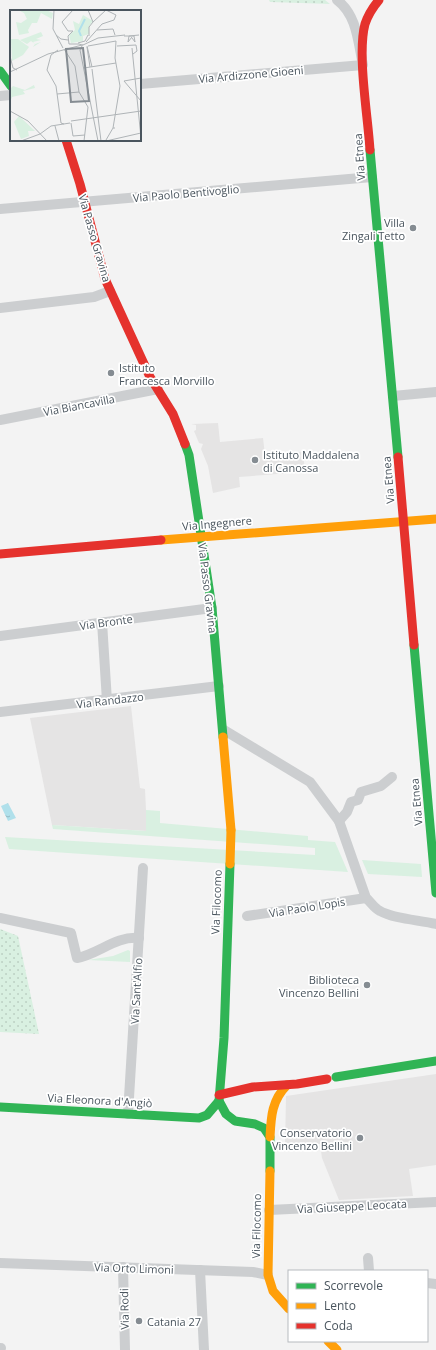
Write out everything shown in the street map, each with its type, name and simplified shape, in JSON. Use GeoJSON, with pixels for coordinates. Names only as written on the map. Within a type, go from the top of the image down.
{"type":"FeatureCollection","features":[{"type":"Feature","properties":{"kind":"main road","name":"Via Etnea"},"geometry":{"type":"LineString","coordinates":[[379,0],[367,16],[364,28],[363,64],[436,893]]}},
{"type":"Feature","properties":{"kind":"main road"},"geometry":{"type":"LineString","coordinates":[[0,71],[10,85]]}},
{"type":"Feature","properties":{"kind":"main road","name":"Via Passo Gravina"},"geometry":{"type":"LineString","coordinates":[[66,141],[80,184],[98,258],[110,291],[141,360],[174,414],[189,455],[212,608],[224,730]]}},
{"type":"Feature","properties":{"kind":"main road","name":"Via Ingegnere"},"geometry":{"type":"LineString","coordinates":[[0,554],[202,536],[436,519]]}},
{"type":"Feature","properties":{"kind":"main road","name":"Via Filocomo"},"geometry":{"type":"LineString","coordinates":[[219,1098],[224,1038],[231,830],[224,730]]}},
{"type":"Feature","properties":{"kind":"main road"},"geometry":{"type":"LineString","coordinates":[[270,1137],[264,1128],[260,1126],[235,1121],[226,1114],[219,1098],[238,1088],[277,1084],[287,1085],[436,1061]]}},
{"type":"Feature","properties":{"kind":"main road","name":"Via Filocomo"},"geometry":{"type":"LineString","coordinates":[[287,1085],[280,1091],[272,1103],[270,1137],[268,1275],[273,1291],[288,1308]]}},
{"type":"Feature","properties":{"kind":"main road","name":"Via Eleonora d'Angiò"},"geometry":{"type":"LineString","coordinates":[[0,1107],[199,1118],[207,1116],[219,1098]]}},
{"type":"Feature","properties":{"kind":"main road"},"geometry":{"type":"LineString","coordinates":[[329,1342],[337,1350]]}},
{"type":"Feature","properties":{"kind":"street"},"geometry":{"type":"LineString","coordinates":[[337,0],[346,8],[353,20],[363,64]]}},
{"type":"Feature","properties":{"kind":"street","name":"Via Ardizzone Gioeni"},"geometry":{"type":"LineString","coordinates":[[141,84],[363,64]]}},
{"type":"Feature","properties":{"kind":"street"},"geometry":{"type":"LineString","coordinates":[[0,96],[10,95]]}},
{"type":"Feature","properties":{"kind":"street","name":"Via Paolo Bentivoglio"},"geometry":{"type":"LineString","coordinates":[[0,209],[372,177]]}},
{"type":"Feature","properties":{"kind":"street"},"geometry":{"type":"LineString","coordinates":[[0,308],[94,297],[110,291]]}},
{"type":"Feature","properties":{"kind":"street","name":"Via Biancavilla"},"geometry":{"type":"LineString","coordinates":[[0,420],[158,389]]}},
{"type":"Feature","properties":{"kind":"street"},"geometry":{"type":"LineString","coordinates":[[393,396],[436,392]]}},
{"type":"Feature","properties":{"kind":"street","name":"Via Bronte"},"geometry":{"type":"LineString","coordinates":[[0,636],[212,608]]}},
{"type":"Feature","properties":{"kind":"street"},"geometry":{"type":"LineString","coordinates":[[102,622],[107,701]]}},
{"type":"Feature","properties":{"kind":"street","name":"Via Randazzo"},"geometry":{"type":"LineString","coordinates":[[0,712],[107,701],[219,686]]}},
{"type":"Feature","properties":{"kind":"street"},"geometry":{"type":"LineString","coordinates":[[224,730],[310,782],[339,821],[366,898],[381,912],[436,924]]}},
{"type":"Feature","properties":{"kind":"street"},"geometry":{"type":"LineString","coordinates":[[339,821],[347,812],[351,802],[358,800],[361,792],[381,786],[392,777]]}},
{"type":"Feature","properties":{"kind":"street","name":"Via Sant'Alfio"},"geometry":{"type":"LineString","coordinates":[[128,1114],[143,868]]}},
{"type":"Feature","properties":{"kind":"street","name":"Via Paolo Lopis"},"geometry":{"type":"LineString","coordinates":[[247,916],[366,898]]}},
{"type":"Feature","properties":{"kind":"street"},"geometry":{"type":"LineString","coordinates":[[0,918],[71,933],[77,958],[101,950],[115,942],[130,938],[139,938]]}},
{"type":"Feature","properties":{"kind":"street","name":"Via Giuseppe Leocata"},"geometry":{"type":"LineString","coordinates":[[269,1210],[436,1202]]}},
{"type":"Feature","properties":{"kind":"street"},"geometry":{"type":"LineString","coordinates":[[368,1258],[369,1270]]}},
{"type":"Feature","properties":{"kind":"street","name":"Via Orto Limoni"},"geometry":{"type":"LineString","coordinates":[[0,1263],[253,1272],[268,1275]]}},
{"type":"Feature","properties":{"kind":"street","name":"Via Rodi"},"geometry":{"type":"LineString","coordinates":[[124,1268],[126,1350]]}},
{"type":"Feature","properties":{"kind":"street"},"geometry":{"type":"LineString","coordinates":[[200,1270],[204,1350]]}},
{"type":"Feature","properties":{"kind":"shaded area","name":"Istituto Maddalena di Canossa"},"geometry":{"type":"Polygon","coordinates":[[[218,423],[220,442],[263,438],[265,455],[303,452],[305,472],[239,477],[240,487],[213,493],[208,466],[201,449],[203,444],[199,443],[194,431],[196,430],[196,425],[191,424],[218,423]]]}},
{"type":"Feature","properties":{"kind":"shaded area"},"geometry":{"type":"Polygon","coordinates":[[[131,706],[140,788],[145,789],[147,831],[52,825],[30,718],[131,706]]]}},
{"type":"Feature","properties":{"kind":"shaded area","name":"Conservatorio Vincenzo Bellini"},"geometry":{"type":"Polygon","coordinates":[[[436,1074],[436,1165],[409,1169],[413,1196],[339,1200],[322,1158],[320,1144],[314,1144],[303,1151],[296,1148],[285,1147],[286,1096],[436,1074]]]}},
{"type":"Feature","properties":{"kind":"green space"},"geometry":{"type":"Polygon","coordinates":[[[269,0],[325,0],[330,4],[270,2],[269,0]]]}},
{"type":"Feature","properties":{"kind":"green space"},"geometry":{"type":"Polygon","coordinates":[[[146,810],[160,811],[160,823],[308,836],[308,840],[335,842],[348,872],[9,849],[5,837],[315,855],[315,848],[53,829],[52,825],[146,831],[146,810]]]}},
{"type":"Feature","properties":{"kind":"green space"},"geometry":{"type":"Polygon","coordinates":[[[362,860],[421,864],[422,877],[368,874],[362,860]]]}},
{"type":"Feature","properties":{"kind":"green space"},"geometry":{"type":"Polygon","coordinates":[[[0,929],[18,936],[39,1034],[0,1032],[0,929]]]}},
{"type":"Feature","properties":{"kind":"green space"},"geometry":{"type":"Polygon","coordinates":[[[128,950],[130,951],[130,962],[88,960],[113,956],[128,950]]]}},
{"type":"Feature","properties":{"kind":"water"},"geometry":{"type":"Polygon","coordinates":[[[8,803],[16,818],[8,821],[1,806],[8,803]]]}},
{"type":"Feature","properties":{"kind":"traffic: fast"},"geometry":{"type":"LineString","coordinates":[[0,71],[10,85]]}},
{"type":"Feature","properties":{"kind":"traffic: fast"},"geometry":{"type":"LineString","coordinates":[[370,150],[398,457]]}},
{"type":"Feature","properties":{"kind":"traffic: fast"},"geometry":{"type":"LineString","coordinates":[[185,444],[189,455],[212,608],[223,737]]}},
{"type":"Feature","properties":{"kind":"traffic: fast"},"geometry":{"type":"LineString","coordinates":[[414,645],[436,893]]}},
{"type":"Feature","properties":{"kind":"traffic: fast"},"geometry":{"type":"LineString","coordinates":[[230,864],[224,1038],[219,1101],[226,1114],[235,1121],[255,1124],[264,1128],[270,1137],[270,1171]]}},
{"type":"Feature","properties":{"kind":"traffic: fast"},"geometry":{"type":"LineString","coordinates":[[336,1077],[436,1061]]}},
{"type":"Feature","properties":{"kind":"traffic: fast"},"geometry":{"type":"LineString","coordinates":[[0,1107],[199,1118],[207,1115],[219,1101]]}},
{"type":"Feature","properties":{"kind":"traffic: slow"},"geometry":{"type":"LineString","coordinates":[[161,540],[436,519]]}},
{"type":"Feature","properties":{"kind":"traffic: slow"},"geometry":{"type":"LineString","coordinates":[[223,737],[231,830]]}},
{"type":"Feature","properties":{"kind":"traffic: slow"},"geometry":{"type":"LineString","coordinates":[[230,864],[231,830]]}},
{"type":"Feature","properties":{"kind":"traffic: slow"},"geometry":{"type":"LineString","coordinates":[[270,1137],[273,1109],[278,1096],[287,1085]]}},
{"type":"Feature","properties":{"kind":"traffic: slow"},"geometry":{"type":"LineString","coordinates":[[270,1171],[268,1275],[273,1291],[288,1308]]}},
{"type":"Feature","properties":{"kind":"traffic: slow"},"geometry":{"type":"LineString","coordinates":[[329,1342],[337,1350]]}},
{"type":"Feature","properties":{"kind":"traffic: jam"},"geometry":{"type":"LineString","coordinates":[[370,150],[362,52],[365,24],[379,0]]}},
{"type":"Feature","properties":{"kind":"traffic: jam"},"geometry":{"type":"LineString","coordinates":[[66,141],[80,184],[105,279],[150,377],[173,414],[185,444]]}},
{"type":"Feature","properties":{"kind":"traffic: jam"},"geometry":{"type":"LineString","coordinates":[[398,457],[414,645]]}},
{"type":"Feature","properties":{"kind":"traffic: jam"},"geometry":{"type":"LineString","coordinates":[[0,554],[161,540]]}},
{"type":"Feature","properties":{"kind":"traffic: jam"},"geometry":{"type":"LineString","coordinates":[[219,1095],[253,1087],[297,1084],[327,1079]]}},
{"type":"Feature","properties":{"kind":"place","name":"Villa Zingali Tetto"},"geometry":{"type":"Point","coordinates":[413,228]}},
{"type":"Feature","properties":{"kind":"place","name":"Istituto Francesca Morvillo"},"geometry":{"type":"Point","coordinates":[111,373]}},
{"type":"Feature","properties":{"kind":"place","name":"Istituto Maddalena di Canossa"},"geometry":{"type":"Point","coordinates":[255,460]}},
{"type":"Feature","properties":{"kind":"place","name":"Biblioteca Vincenzo Bellini"},"geometry":{"type":"Point","coordinates":[367,985]}},
{"type":"Feature","properties":{"kind":"place","name":"Conservatorio Vincenzo Bellini"},"geometry":{"type":"Point","coordinates":[360,1138]}},
{"type":"Feature","properties":{"kind":"place","name":"Catania 27"},"geometry":{"type":"Point","coordinates":[139,1321]}}]}
